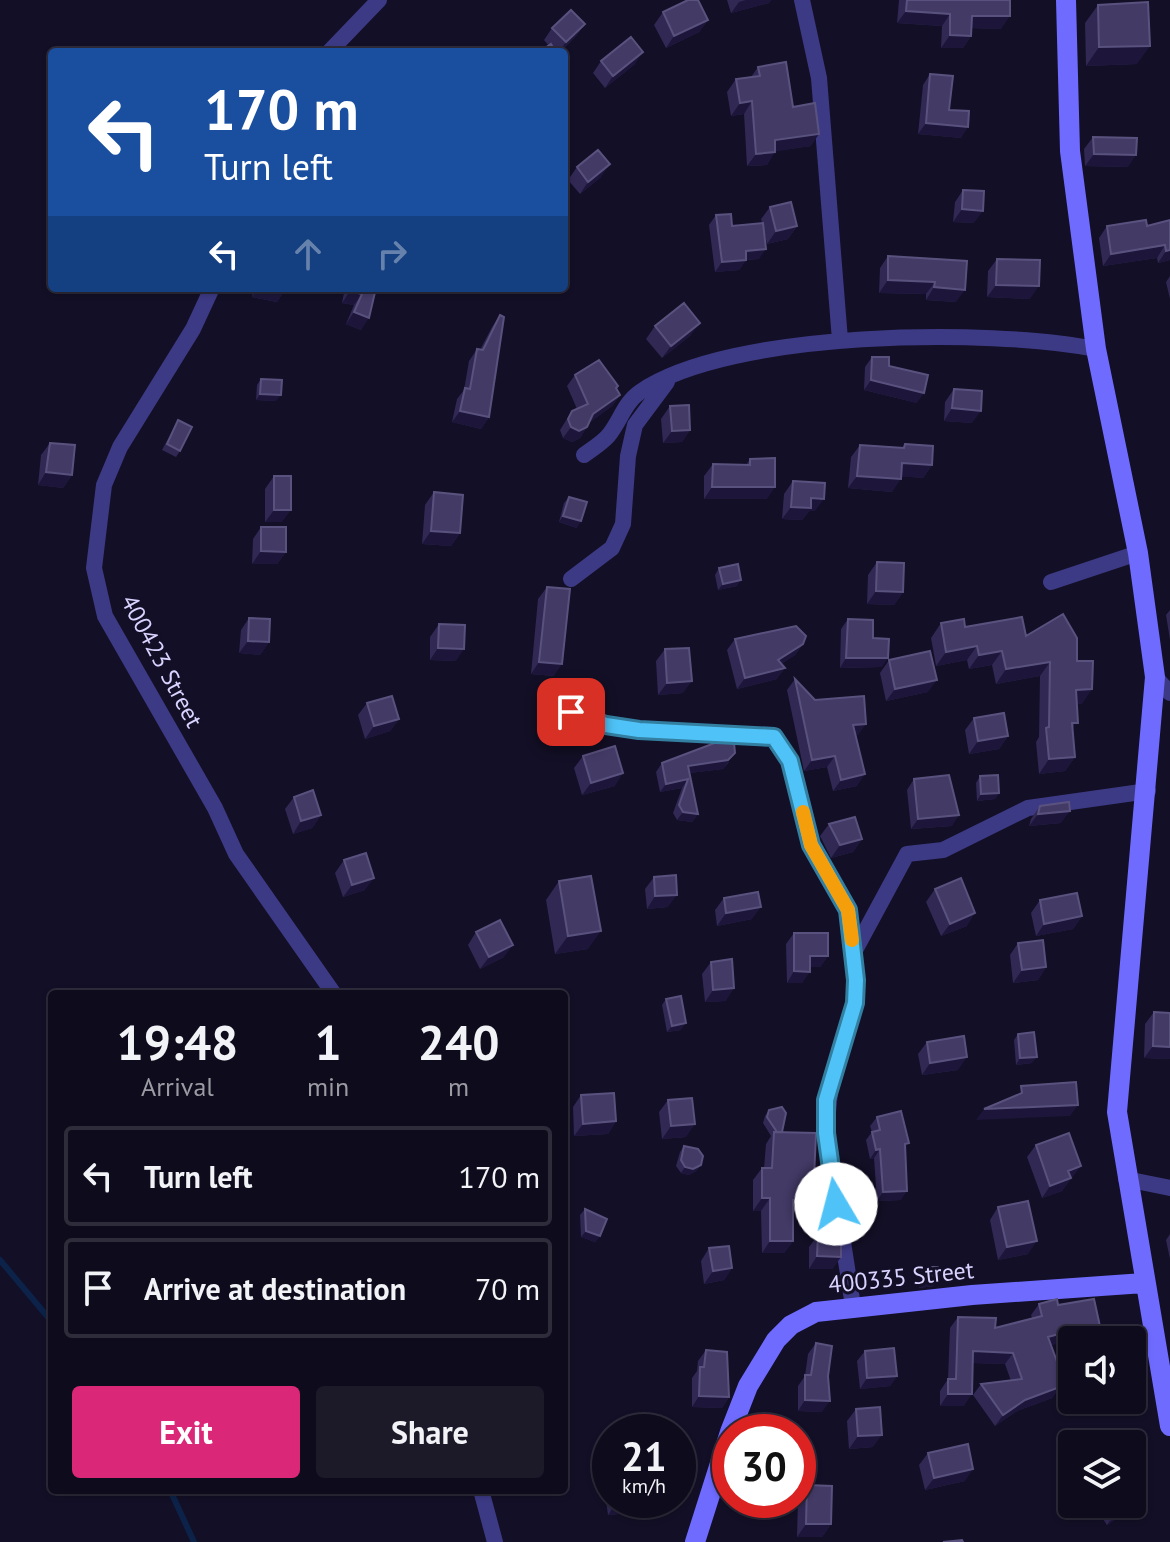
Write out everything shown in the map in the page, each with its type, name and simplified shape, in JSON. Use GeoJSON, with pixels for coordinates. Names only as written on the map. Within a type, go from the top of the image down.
{"type":"FeatureCollection","features":[{"type":"Feature","properties":{"kind":"street"},"geometry":{"type":"LineString","coordinates":[[333,48],[379,0]]}},
{"type":"Feature","properties":{"kind":"street"},"geometry":{"type":"LineString","coordinates":[[802,0],[819,78],[840,340]]}},
{"type":"Feature","properties":{"kind":"street"},"geometry":{"type":"LineString","coordinates":[[1066,0],[1070,151],[1096,349],[1138,553],[1155,677],[1148,791],[1124,1005],[1117,1112],[1170,1426]]}},
{"type":"Feature","properties":{"kind":"street","name":"400423 Street"},"geometry":{"type":"LineString","coordinates":[[210,292],[193,329],[114,459],[104,485],[94,568],[105,616],[215,808],[236,854],[331,990]]}},
{"type":"Feature","properties":{"kind":"street"},"geometry":{"type":"LineString","coordinates":[[584,455],[608,437],[626,405],[640,392],[715,361],[840,340],[1013,338],[1096,349]]}},
{"type":"Feature","properties":{"kind":"street"},"geometry":{"type":"LineString","coordinates":[[571,579],[612,548],[623,524],[628,456],[635,425],[671,377]]}},
{"type":"Feature","properties":{"kind":"street"},"geometry":{"type":"LineString","coordinates":[[1051,582],[1138,553]]}},
{"type":"Feature","properties":{"kind":"street"},"geometry":{"type":"LineString","coordinates":[[1155,677],[1170,693]]}},
{"type":"Feature","properties":{"kind":"street"},"geometry":{"type":"LineString","coordinates":[[571,712],[606,725],[639,730],[774,737],[790,761],[811,845],[848,910],[855,1003],[826,1100],[831,1178],[853,1306]]}},
{"type":"Feature","properties":{"kind":"street"},"geometry":{"type":"LineString","coordinates":[[853,954],[907,854],[943,850],[1028,808],[1148,791]]}},
{"type":"Feature","properties":{"kind":"street"},"geometry":{"type":"LineString","coordinates":[[1126,1179],[1170,1188]]}},
{"type":"Feature","properties":{"kind":"street","name":"400335 Street"},"geometry":{"type":"LineString","coordinates":[[737,1414],[748,1386],[776,1340],[791,1325],[816,1312],[853,1306],[1144,1283]]}},
{"type":"Feature","properties":{"kind":"street","name":"400335 Street"},"geometry":{"type":"LineString","coordinates":[[695,1542],[712,1489]]}},
{"type":"Feature","properties":{"kind":"street"},"geometry":{"type":"LineString","coordinates":[[482,1494],[495,1542]]}},
{"type":"Feature","properties":{"kind":"building"},"geometry":{"type":"Polygon","coordinates":[[[688,0],[698,0],[708,20],[674,36],[663,12],[688,0]]]}},
{"type":"Feature","properties":{"kind":"building"},"geometry":{"type":"Polygon","coordinates":[[[907,0],[1010,0],[1010,16],[972,16],[971,36],[950,35],[950,14],[906,11],[907,0]]]}},
{"type":"Feature","properties":{"kind":"building"},"geometry":{"type":"Polygon","coordinates":[[[1148,2],[1150,46],[1099,47],[1098,5],[1148,2]]]}},
{"type":"Feature","properties":{"kind":"building"},"geometry":{"type":"Polygon","coordinates":[[[571,10],[585,24],[566,42],[552,28],[571,10]]]}},
{"type":"Feature","properties":{"kind":"building"},"geometry":{"type":"Polygon","coordinates":[[[631,37],[643,52],[613,76],[601,61],[631,37]]]}},
{"type":"Feature","properties":{"kind":"building"},"geometry":{"type":"Polygon","coordinates":[[[786,62],[793,107],[815,103],[819,134],[775,140],[775,152],[756,154],[752,101],[740,103],[736,79],[760,76],[758,67],[786,62]]]}},
{"type":"Feature","properties":{"kind":"building"},"geometry":{"type":"Polygon","coordinates":[[[930,74],[953,76],[949,110],[969,111],[968,127],[926,123],[930,74]]]}},
{"type":"Feature","properties":{"kind":"building"},"geometry":{"type":"Polygon","coordinates":[[[1093,137],[1137,138],[1136,155],[1094,154],[1093,137]]]}},
{"type":"Feature","properties":{"kind":"building"},"geometry":{"type":"Polygon","coordinates":[[[598,150],[610,164],[588,182],[577,167],[598,150]]]}},
{"type":"Feature","properties":{"kind":"building"},"geometry":{"type":"Polygon","coordinates":[[[963,190],[984,191],[983,211],[962,209],[963,190]]]}},
{"type":"Feature","properties":{"kind":"building"},"geometry":{"type":"Polygon","coordinates":[[[791,202],[797,226],[776,231],[770,207],[791,202]]]}},
{"type":"Feature","properties":{"kind":"building"},"geometry":{"type":"Polygon","coordinates":[[[731,214],[732,226],[763,223],[766,249],[746,251],[746,260],[722,262],[716,215],[731,214]]]}},
{"type":"Feature","properties":{"kind":"building"},"geometry":{"type":"Polygon","coordinates":[[[1146,220],[1147,226],[1170,220],[1170,250],[1166,251],[1165,245],[1111,254],[1107,226],[1146,220]]]}},
{"type":"Feature","properties":{"kind":"building"},"geometry":{"type":"Polygon","coordinates":[[[888,256],[967,261],[965,290],[934,287],[935,282],[888,280],[888,256]]]}},
{"type":"Feature","properties":{"kind":"building"},"geometry":{"type":"Polygon","coordinates":[[[997,259],[1040,260],[1039,286],[996,285],[997,259]]]}},
{"type":"Feature","properties":{"kind":"building"},"geometry":{"type":"Polygon","coordinates":[[[354,292],[375,292],[369,318],[354,312],[362,294],[354,292]]]}},
{"type":"Feature","properties":{"kind":"building"},"geometry":{"type":"Polygon","coordinates":[[[684,303],[700,323],[671,346],[655,326],[684,303]]]}},
{"type":"Feature","properties":{"kind":"building"},"geometry":{"type":"Polygon","coordinates":[[[500,315],[504,317],[489,417],[460,411],[465,388],[470,389],[477,349],[483,350],[500,315]]]}},
{"type":"Feature","properties":{"kind":"building"},"geometry":{"type":"Polygon","coordinates":[[[872,357],[889,357],[889,366],[928,375],[924,393],[871,380],[872,357]]]}},
{"type":"Feature","properties":{"kind":"building"},"geometry":{"type":"Polygon","coordinates":[[[599,360],[618,386],[620,395],[593,414],[587,427],[579,431],[571,427],[568,419],[572,411],[588,404],[575,375],[599,360]]]}},
{"type":"Feature","properties":{"kind":"building"},"geometry":{"type":"Polygon","coordinates":[[[261,379],[282,380],[281,395],[260,394],[261,379]]]}},
{"type":"Feature","properties":{"kind":"building"},"geometry":{"type":"Polygon","coordinates":[[[954,389],[982,391],[981,411],[952,408],[954,389]]]}},
{"type":"Feature","properties":{"kind":"building"},"geometry":{"type":"Polygon","coordinates":[[[689,405],[690,430],[672,431],[670,406],[689,405]]]}},
{"type":"Feature","properties":{"kind":"building"},"geometry":{"type":"Polygon","coordinates":[[[178,420],[192,427],[180,451],[167,444],[178,420]]]}},
{"type":"Feature","properties":{"kind":"building"},"geometry":{"type":"Polygon","coordinates":[[[50,443],[75,445],[72,475],[46,472],[50,443]]]}},
{"type":"Feature","properties":{"kind":"building"},"geometry":{"type":"Polygon","coordinates":[[[905,444],[933,446],[932,465],[902,463],[901,479],[857,476],[860,445],[904,448],[905,444]]]}},
{"type":"Feature","properties":{"kind":"building"},"geometry":{"type":"Polygon","coordinates":[[[775,458],[775,487],[712,487],[713,464],[750,465],[750,459],[775,458]]]}},
{"type":"Feature","properties":{"kind":"building"},"geometry":{"type":"Polygon","coordinates":[[[274,476],[291,476],[291,510],[274,510],[274,476]]]}},
{"type":"Feature","properties":{"kind":"building"},"geometry":{"type":"Polygon","coordinates":[[[793,481],[825,483],[824,499],[811,498],[811,508],[791,507],[793,481]]]}},
{"type":"Feature","properties":{"kind":"building"},"geometry":{"type":"Polygon","coordinates":[[[434,492],[463,495],[460,533],[431,531],[434,492]]]}},
{"type":"Feature","properties":{"kind":"building"},"geometry":{"type":"Polygon","coordinates":[[[569,497],[587,502],[581,521],[563,516],[569,497]]]}},
{"type":"Feature","properties":{"kind":"building"},"geometry":{"type":"Polygon","coordinates":[[[261,527],[286,527],[286,552],[261,551],[261,527]]]}},
{"type":"Feature","properties":{"kind":"building"},"geometry":{"type":"Polygon","coordinates":[[[877,562],[904,563],[903,592],[876,591],[877,562]]]}},
{"type":"Feature","properties":{"kind":"building"},"geometry":{"type":"Polygon","coordinates":[[[738,564],[741,580],[723,584],[719,568],[738,564]]]}},
{"type":"Feature","properties":{"kind":"building"},"geometry":{"type":"Polygon","coordinates":[[[547,587],[570,589],[562,664],[539,662],[547,587]]]}},
{"type":"Feature","properties":{"kind":"building"},"geometry":{"type":"Polygon","coordinates":[[[1063,614],[1077,638],[1077,661],[1093,661],[1092,689],[1076,690],[1078,723],[1072,723],[1075,757],[1049,759],[1046,728],[1049,727],[1050,662],[1006,669],[1002,651],[979,655],[977,646],[946,652],[941,623],[964,619],[965,627],[1022,617],[1026,636],[1063,614]]]}},
{"type":"Feature","properties":{"kind":"building"},"geometry":{"type":"Polygon","coordinates":[[[249,618],[270,619],[269,642],[248,641],[249,618]]]}},
{"type":"Feature","properties":{"kind":"building"},"geometry":{"type":"Polygon","coordinates":[[[848,619],[873,620],[873,638],[889,639],[888,658],[846,658],[848,619]]]}},
{"type":"Feature","properties":{"kind":"building"},"geometry":{"type":"Polygon","coordinates":[[[439,624],[465,625],[464,649],[438,648],[439,624]]]}},
{"type":"Feature","properties":{"kind":"building"},"geometry":{"type":"Polygon","coordinates":[[[796,626],[806,636],[803,644],[778,660],[785,668],[745,678],[735,639],[796,626]]]}},
{"type":"Feature","properties":{"kind":"building"},"geometry":{"type":"Polygon","coordinates":[[[689,648],[692,681],[667,683],[665,649],[689,648]]]}},
{"type":"Feature","properties":{"kind":"building"},"geometry":{"type":"Polygon","coordinates":[[[930,651],[937,680],[895,689],[889,660],[930,651]]]}},
{"type":"Feature","properties":{"kind":"building"},"geometry":{"type":"Polygon","coordinates":[[[795,679],[815,700],[864,696],[866,724],[853,725],[865,774],[841,780],[835,756],[812,760],[795,679]]]}},
{"type":"Feature","properties":{"kind":"building"},"geometry":{"type":"Polygon","coordinates":[[[392,696],[399,719],[374,726],[367,703],[392,696]]]}},
{"type":"Feature","properties":{"kind":"building"},"geometry":{"type":"Polygon","coordinates":[[[1004,713],[1008,736],[978,741],[974,718],[1004,713]]]}},
{"type":"Feature","properties":{"kind":"building"},"geometry":{"type":"Polygon","coordinates":[[[725,739],[734,743],[735,753],[728,760],[688,766],[698,814],[683,812],[679,805],[688,779],[666,784],[662,763],[725,739]]]}},
{"type":"Feature","properties":{"kind":"building"},"geometry":{"type":"Polygon","coordinates":[[[615,746],[623,773],[591,783],[583,756],[615,746]]]}},
{"type":"Feature","properties":{"kind":"building"},"geometry":{"type":"Polygon","coordinates":[[[949,775],[959,815],[918,819],[914,779],[949,775]]]}},
{"type":"Feature","properties":{"kind":"building"},"geometry":{"type":"Polygon","coordinates":[[[998,775],[999,793],[981,794],[980,776],[998,775]]]}},
{"type":"Feature","properties":{"kind":"building"},"geometry":{"type":"Polygon","coordinates":[[[313,790],[321,815],[301,821],[294,797],[313,790]]]}},
{"type":"Feature","properties":{"kind":"building"},"geometry":{"type":"Polygon","coordinates":[[[1069,802],[1070,811],[1038,814],[1040,806],[1069,802]]]}},
{"type":"Feature","properties":{"kind":"building"},"geometry":{"type":"Polygon","coordinates":[[[855,817],[862,839],[840,845],[829,824],[855,817]]]}},
{"type":"Feature","properties":{"kind":"building"},"geometry":{"type":"Polygon","coordinates":[[[366,853],[374,878],[352,885],[344,860],[366,853]]]}},
{"type":"Feature","properties":{"kind":"building"},"geometry":{"type":"Polygon","coordinates":[[[676,875],[677,895],[655,896],[654,877],[676,875]]]}},
{"type":"Feature","properties":{"kind":"building"},"geometry":{"type":"Polygon","coordinates":[[[591,876],[601,931],[568,936],[559,881],[591,876]]]}},
{"type":"Feature","properties":{"kind":"building"},"geometry":{"type":"Polygon","coordinates":[[[961,878],[975,913],[950,924],[935,889],[961,878]]]}},
{"type":"Feature","properties":{"kind":"building"},"geometry":{"type":"Polygon","coordinates":[[[758,892],[761,907],[726,913],[724,898],[758,892]]]}},
{"type":"Feature","properties":{"kind":"building"},"geometry":{"type":"Polygon","coordinates":[[[1077,893],[1082,916],[1044,924],[1040,900],[1077,893]]]}},
{"type":"Feature","properties":{"kind":"building"},"geometry":{"type":"Polygon","coordinates":[[[500,920],[513,945],[489,957],[476,932],[500,920]]]}},
{"type":"Feature","properties":{"kind":"building"},"geometry":{"type":"Polygon","coordinates":[[[794,933],[828,933],[828,956],[810,956],[810,972],[794,971],[794,933]]]}},
{"type":"Feature","properties":{"kind":"building"},"geometry":{"type":"Polygon","coordinates":[[[1043,940],[1046,967],[1022,970],[1018,943],[1043,940]]]}},
{"type":"Feature","properties":{"kind":"building"},"geometry":{"type":"Polygon","coordinates":[[[732,959],[734,988],[713,990],[711,962],[732,959]]]}},
{"type":"Feature","properties":{"kind":"building"},"geometry":{"type":"Polygon","coordinates":[[[681,996],[686,1023],[672,1026],[666,999],[681,996]]]}},
{"type":"Feature","properties":{"kind":"building"},"geometry":{"type":"Polygon","coordinates":[[[1154,1012],[1170,1013],[1170,1047],[1153,1046],[1154,1012]]]}},
{"type":"Feature","properties":{"kind":"building"},"geometry":{"type":"Polygon","coordinates":[[[1034,1032],[1037,1057],[1020,1058],[1018,1034],[1034,1032]]]}},
{"type":"Feature","properties":{"kind":"building"},"geometry":{"type":"Polygon","coordinates":[[[964,1036],[967,1057],[930,1063],[927,1042],[964,1036]]]}},
{"type":"Feature","properties":{"kind":"building"},"geometry":{"type":"Polygon","coordinates":[[[1076,1082],[1078,1105],[984,1109],[1022,1093],[1021,1086],[1076,1082]]]}},
{"type":"Feature","properties":{"kind":"building"},"geometry":{"type":"Polygon","coordinates":[[[614,1093],[616,1121],[583,1124],[581,1095],[614,1093]]]}},
{"type":"Feature","properties":{"kind":"building"},"geometry":{"type":"Polygon","coordinates":[[[692,1098],[695,1124],[671,1126],[668,1100],[692,1098]]]}},
{"type":"Feature","properties":{"kind":"building"},"geometry":{"type":"Polygon","coordinates":[[[782,1107],[786,1113],[782,1132],[777,1132],[767,1117],[769,1110],[782,1107]]]}},
{"type":"Feature","properties":{"kind":"building"},"geometry":{"type":"Polygon","coordinates":[[[901,1111],[909,1143],[905,1144],[907,1191],[883,1192],[880,1149],[876,1150],[872,1132],[880,1130],[877,1117],[901,1111]]]}},
{"type":"Feature","properties":{"kind":"building"},"geometry":{"type":"Polygon","coordinates":[[[774,1132],[816,1133],[814,1178],[832,1176],[834,1196],[793,1200],[793,1241],[770,1241],[770,1198],[762,1198],[762,1168],[772,1168],[774,1132]]]}},
{"type":"Feature","properties":{"kind":"building"},"geometry":{"type":"Polygon","coordinates":[[[1069,1133],[1081,1166],[1068,1171],[1071,1178],[1050,1186],[1036,1145],[1069,1133]]]}},
{"type":"Feature","properties":{"kind":"building"},"geometry":{"type":"Polygon","coordinates":[[[684,1146],[698,1149],[703,1156],[701,1165],[693,1169],[685,1167],[681,1160],[684,1146]]]}},
{"type":"Feature","properties":{"kind":"building"},"geometry":{"type":"Polygon","coordinates":[[[1028,1201],[1037,1241],[1007,1247],[998,1207],[1028,1201]]]}},
{"type":"Feature","properties":{"kind":"building"},"geometry":{"type":"Polygon","coordinates":[[[585,1209],[607,1219],[600,1236],[586,1231],[585,1209]]]}},
{"type":"Feature","properties":{"kind":"building"},"geometry":{"type":"Polygon","coordinates":[[[818,1235],[841,1235],[841,1257],[817,1256],[818,1235]]]}},
{"type":"Feature","properties":{"kind":"building"},"geometry":{"type":"Polygon","coordinates":[[[729,1246],[732,1268],[713,1271],[709,1248],[729,1246]]]}},
{"type":"Feature","properties":{"kind":"building"},"geometry":{"type":"Polygon","coordinates":[[[924,1267],[938,1267],[938,1280],[924,1281],[924,1267]]]}},
{"type":"Feature","properties":{"kind":"building"},"geometry":{"type":"Polygon","coordinates":[[[1057,1299],[1058,1305],[1094,1299],[1100,1326],[1058,1326],[1058,1334],[1048,1337],[1058,1364],[1058,1388],[1025,1400],[1003,1415],[981,1384],[1022,1379],[1013,1353],[973,1351],[972,1394],[948,1394],[948,1379],[956,1379],[958,1317],[996,1318],[995,1328],[1042,1316],[1039,1304],[1057,1299]]]}},
{"type":"Feature","properties":{"kind":"building"},"geometry":{"type":"Polygon","coordinates":[[[816,1343],[832,1346],[828,1376],[830,1401],[805,1400],[805,1375],[811,1375],[816,1343]]]}},
{"type":"Feature","properties":{"kind":"building"},"geometry":{"type":"Polygon","coordinates":[[[894,1348],[897,1376],[867,1378],[865,1351],[894,1348]]]}},
{"type":"Feature","properties":{"kind":"building"},"geometry":{"type":"Polygon","coordinates":[[[706,1350],[727,1352],[729,1397],[699,1396],[700,1367],[704,1367],[706,1350]]]}},
{"type":"Feature","properties":{"kind":"building"},"geometry":{"type":"Polygon","coordinates":[[[880,1407],[882,1435],[858,1436],[856,1409],[880,1407]]]}},
{"type":"Feature","properties":{"kind":"building"},"geometry":{"type":"Polygon","coordinates":[[[968,1444],[973,1469],[934,1478],[928,1453],[968,1444]]]}},
{"type":"Feature","properties":{"kind":"building"},"geometry":{"type":"Polygon","coordinates":[[[816,1485],[832,1486],[831,1524],[806,1524],[806,1518],[816,1518],[816,1485]]]}},
{"type":"Feature","properties":{"kind":"waterway"},"geometry":{"type":"LineString","coordinates":[[0,1260],[48,1317]]}},
{"type":"Feature","properties":{"kind":"waterway"},"geometry":{"type":"LineString","coordinates":[[172,1494],[194,1542]]}},
{"type":"Feature","properties":{"kind":"slow traffic"},"geometry":{"type":"LineString","coordinates":[[803,812],[811,845],[848,910],[852,940]]}},
{"type":"Feature","properties":{"kind":"route"},"geometry":{"type":"LineString","coordinates":[[571,712],[606,725],[639,730],[774,737],[790,761],[811,845],[848,910],[856,980],[855,1003],[826,1100],[826,1133],[836,1204]]}}]}
